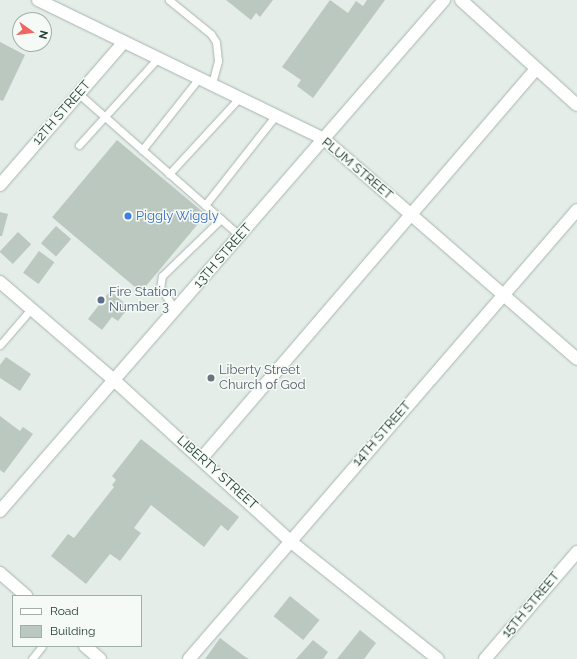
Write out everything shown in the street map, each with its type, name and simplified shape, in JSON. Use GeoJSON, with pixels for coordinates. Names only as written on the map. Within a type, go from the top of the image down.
{"type":"FeatureCollection","features":[{"type":"Feature","properties":{"kind":"street","name":"PLUM STREET"},"geometry":{"type":"LineString","coordinates":[[38,0],[324,139],[577,359]]}},
{"type":"Feature","properties":{"kind":"street","name":"13TH STREET"},"geometry":{"type":"LineString","coordinates":[[0,510],[176,310],[444,0]]}},
{"type":"Feature","properties":{"kind":"street"},"geometry":{"type":"LineString","coordinates":[[461,0],[577,105]]}},
{"type":"Feature","properties":{"kind":"street","name":"12TH STREET"},"geometry":{"type":"LineString","coordinates":[[0,185],[124,42]]}},
{"type":"Feature","properties":{"kind":"street"},"geometry":{"type":"LineString","coordinates":[[201,459],[412,216],[536,68]]}},
{"type":"Feature","properties":{"kind":"street","name":"14TH STREET"},"geometry":{"type":"LineString","coordinates":[[189,659],[577,210]]}},
{"type":"Feature","properties":{"kind":"street","name":"LIBERTY STREET"},"geometry":{"type":"LineString","coordinates":[[0,282],[114,381],[290,541],[438,659]]}},
{"type":"Feature","properties":{"kind":"street","name":"15TH STREET"},"geometry":{"type":"LineString","coordinates":[[485,659],[577,552]]}},
{"type":"Feature","properties":{"kind":"street"},"geometry":{"type":"LineString","coordinates":[[0,573],[25,595]]}},
{"type":"Feature","properties":{"kind":"street"},"geometry":{"type":"LineString","coordinates":[[86,647],[100,659]]}},
{"type":"Feature","properties":{"kind":"lane"},"geometry":{"type":"LineString","coordinates":[[169,0],[211,34],[216,42],[218,61],[212,84]]}},
{"type":"Feature","properties":{"kind":"lane"},"geometry":{"type":"LineString","coordinates":[[79,145],[158,58]]}},
{"type":"Feature","properties":{"kind":"lane"},"geometry":{"type":"LineString","coordinates":[[142,150],[199,78]]}},
{"type":"Feature","properties":{"kind":"lane"},"geometry":{"type":"LineString","coordinates":[[79,94],[240,236]]}},
{"type":"Feature","properties":{"kind":"lane"},"geometry":{"type":"LineString","coordinates":[[169,174],[240,97]]}},
{"type":"Feature","properties":{"kind":"lane"},"geometry":{"type":"LineString","coordinates":[[205,205],[276,115]]}},
{"type":"Feature","properties":{"kind":"lane"},"geometry":{"type":"LineString","coordinates":[[176,310],[160,288],[162,276],[221,219]]}},
{"type":"Feature","properties":{"kind":"lane"},"geometry":{"type":"LineString","coordinates":[[0,345],[31,309]]}},
{"type":"Feature","properties":{"kind":"lane"},"geometry":{"type":"LineString","coordinates":[[32,659],[41,647]]}},
{"type":"Feature","properties":{"kind":"building"},"geometry":{"type":"Polygon","coordinates":[[[226,0],[273,0],[260,17],[256,13],[251,20],[226,0]]]}},
{"type":"Feature","properties":{"kind":"building"},"geometry":{"type":"Polygon","coordinates":[[[330,0],[348,13],[356,1],[363,6],[367,0],[385,0],[313,98],[297,86],[301,80],[282,67],[330,0]]]}},
{"type":"Feature","properties":{"kind":"building"},"geometry":{"type":"Polygon","coordinates":[[[0,42],[12,48],[12,52],[19,52],[25,55],[3,101],[0,100],[0,42]]]}},
{"type":"Feature","properties":{"kind":"building","name":"Piggly Wiggly"},"geometry":{"type":"Polygon","coordinates":[[[117,140],[206,215],[141,292],[52,217],[117,140]]]}},
{"type":"Feature","properties":{"kind":"building"},"geometry":{"type":"Polygon","coordinates":[[[0,212],[8,214],[2,236],[0,236],[0,212]]]}},
{"type":"Feature","properties":{"kind":"building"},"geometry":{"type":"Polygon","coordinates":[[[56,226],[71,239],[56,256],[41,243],[56,226]]]}},
{"type":"Feature","properties":{"kind":"building"},"geometry":{"type":"Polygon","coordinates":[[[18,232],[31,244],[13,264],[0,251],[18,232]]]}},
{"type":"Feature","properties":{"kind":"building"},"geometry":{"type":"Polygon","coordinates":[[[39,251],[54,262],[39,284],[23,273],[39,251]]]}},
{"type":"Feature","properties":{"kind":"building"},"geometry":{"type":"Polygon","coordinates":[[[110,291],[129,307],[118,321],[112,317],[102,330],[88,319],[110,291]]]}},
{"type":"Feature","properties":{"kind":"building"},"geometry":{"type":"Polygon","coordinates":[[[6,357],[31,374],[20,391],[0,378],[0,365],[6,357]]]}},
{"type":"Feature","properties":{"kind":"building"},"geometry":{"type":"Polygon","coordinates":[[[0,416],[20,431],[23,427],[33,434],[4,473],[0,470],[0,416]]]}},
{"type":"Feature","properties":{"kind":"building"},"geometry":{"type":"Polygon","coordinates":[[[141,439],[239,517],[228,531],[221,525],[204,547],[151,505],[134,528],[141,533],[120,561],[110,554],[86,584],[51,556],[68,534],[74,538],[114,487],[112,485],[116,480],[112,476],[141,439]]]}},
{"type":"Feature","properties":{"kind":"building"},"geometry":{"type":"Polygon","coordinates":[[[290,596],[320,620],[303,640],[274,616],[290,596]]]}},
{"type":"Feature","properties":{"kind":"building"},"geometry":{"type":"Polygon","coordinates":[[[360,630],[376,643],[364,659],[337,659],[360,630]]]}},
{"type":"Feature","properties":{"kind":"building"},"geometry":{"type":"Polygon","coordinates":[[[220,638],[244,656],[249,659],[205,659],[220,638]]]}},
{"type":"Feature","properties":{"kind":"building"},"geometry":{"type":"Polygon","coordinates":[[[313,640],[328,652],[323,659],[296,659],[313,640]]]}},
{"type":"Feature","properties":{"kind":"place","name":"Piggly Wiggly"},"geometry":{"type":"Point","coordinates":[128,216]}},
{"type":"Feature","properties":{"kind":"place","name":"Fire Station Number 3"},"geometry":{"type":"Point","coordinates":[101,300]}},
{"type":"Feature","properties":{"kind":"place","name":"Liberty Street Church of God"},"geometry":{"type":"Point","coordinates":[211,378]}}]}
